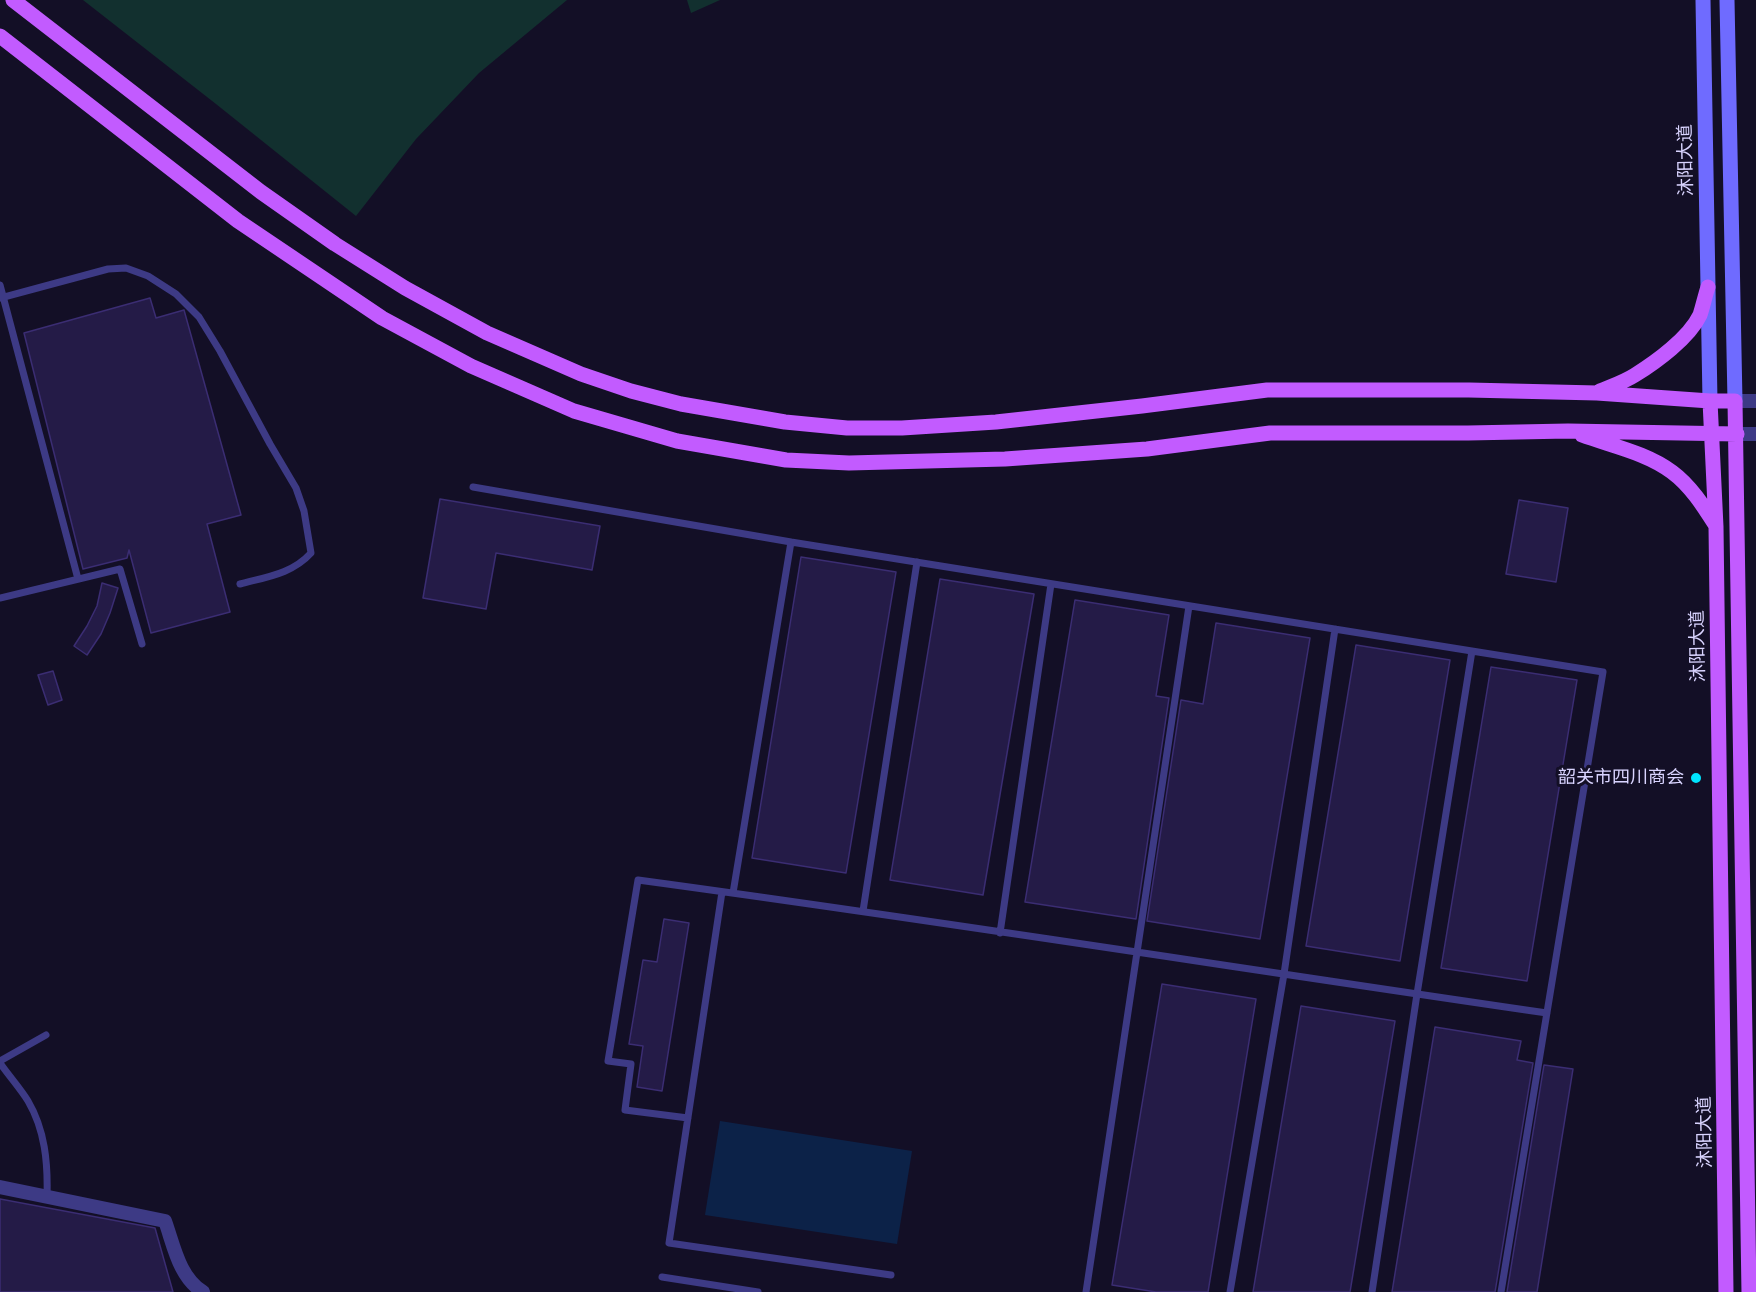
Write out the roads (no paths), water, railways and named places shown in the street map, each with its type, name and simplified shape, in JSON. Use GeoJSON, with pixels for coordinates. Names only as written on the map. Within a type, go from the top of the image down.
{"type":"FeatureCollection","features":[{"type":"Feature","properties":{"kind":"main road"},"geometry":{"type":"LineString","coordinates":[[13,0],[261,192],[335,244],[405,288],[487,333],[581,374],[631,391],[681,404],[785,422],[847,428],[902,428],[996,422],[1268,390],[1469,390],[1597,393],[1710,401],[1735,400]]}},
{"type":"Feature","properties":{"kind":"main road","name":"沐阳大道"},"geometry":{"type":"LineString","coordinates":[[1703,0],[1710,401],[1716,526],[1726,1292]]}},
{"type":"Feature","properties":{"kind":"main road"},"geometry":{"type":"LineString","coordinates":[[1727,0],[1752,1214],[1749,1292]]}},
{"type":"Feature","properties":{"kind":"main road"},"geometry":{"type":"LineString","coordinates":[[0,36],[238,221],[382,318],[471,366],[574,411],[677,441],[786,460],[849,463],[1005,459],[1147,450],[1270,433],[1468,433],[1568,430],[1737,434]]}},
{"type":"Feature","properties":{"kind":"main road"},"geometry":{"type":"LineString","coordinates":[[1597,393],[1633,377],[1673,347],[1699,316],[1708,287]]}},
{"type":"Feature","properties":{"kind":"main road"},"geometry":{"type":"LineString","coordinates":[[1568,430],[1659,463],[1674,473],[1698,498],[1716,526]]}},
{"type":"Feature","properties":{"kind":"street"},"geometry":{"type":"LineString","coordinates":[[1735,400],[1756,401]]}},
{"type":"Feature","properties":{"kind":"street"},"geometry":{"type":"LineString","coordinates":[[1737,434],[1756,434]]}},
{"type":"Feature","properties":{"kind":"street"},"geometry":{"type":"LineString","coordinates":[[0,1187],[165,1221],[180,1265],[187,1277],[203,1292]]}},
{"type":"Feature","properties":{"kind":"lane"},"geometry":{"type":"LineString","coordinates":[[2,298],[108,269],[126,268],[148,276],[176,294],[199,317],[296,488],[306,522],[311,553],[291,570],[240,584]]}},
{"type":"Feature","properties":{"kind":"lane"},"geometry":{"type":"LineString","coordinates":[[0,285],[78,579]]}},
{"type":"Feature","properties":{"kind":"lane"},"geometry":{"type":"LineString","coordinates":[[473,487],[791,542],[1603,672],[1501,1292]]}},
{"type":"Feature","properties":{"kind":"lane"},"geometry":{"type":"LineString","coordinates":[[733,893],[791,542]]}},
{"type":"Feature","properties":{"kind":"lane"},"geometry":{"type":"LineString","coordinates":[[863,911],[917,562]]}},
{"type":"Feature","properties":{"kind":"lane"},"geometry":{"type":"LineString","coordinates":[[0,598],[120,568],[142,644]]}},
{"type":"Feature","properties":{"kind":"lane"},"geometry":{"type":"LineString","coordinates":[[1000,933],[1051,584]]}},
{"type":"Feature","properties":{"kind":"lane"},"geometry":{"type":"LineString","coordinates":[[1086,1292],[1190,606]]}},
{"type":"Feature","properties":{"kind":"lane"},"geometry":{"type":"LineString","coordinates":[[1230,1292],[1284,974],[1335,629]]}},
{"type":"Feature","properties":{"kind":"lane"},"geometry":{"type":"LineString","coordinates":[[1372,1292],[1472,651]]}},
{"type":"Feature","properties":{"kind":"lane"},"geometry":{"type":"LineString","coordinates":[[688,1118],[625,1110],[631,1064],[608,1061],[638,880],[863,911],[1547,1013]]}},
{"type":"Feature","properties":{"kind":"lane"},"geometry":{"type":"LineString","coordinates":[[722,891],[669,1243],[891,1275]]}},
{"type":"Feature","properties":{"kind":"lane"},"geometry":{"type":"LineString","coordinates":[[46,1035],[0,1062],[28,1101],[39,1126],[45,1146],[48,1170],[47,1196]]}},
{"type":"Feature","properties":{"kind":"lane"},"geometry":{"type":"LineString","coordinates":[[662,1277],[758,1292]]}},
{"type":"Feature","properties":{"kind":"water"},"geometry":{"type":"Polygon","coordinates":[[[720,1121],[912,1151],[897,1244],[705,1215],[720,1121]]]}},
{"type":"Feature","properties":{"kind":"place","name":"韶关市四川商会"},"geometry":{"type":"Point","coordinates":[1696,778]}}]}
